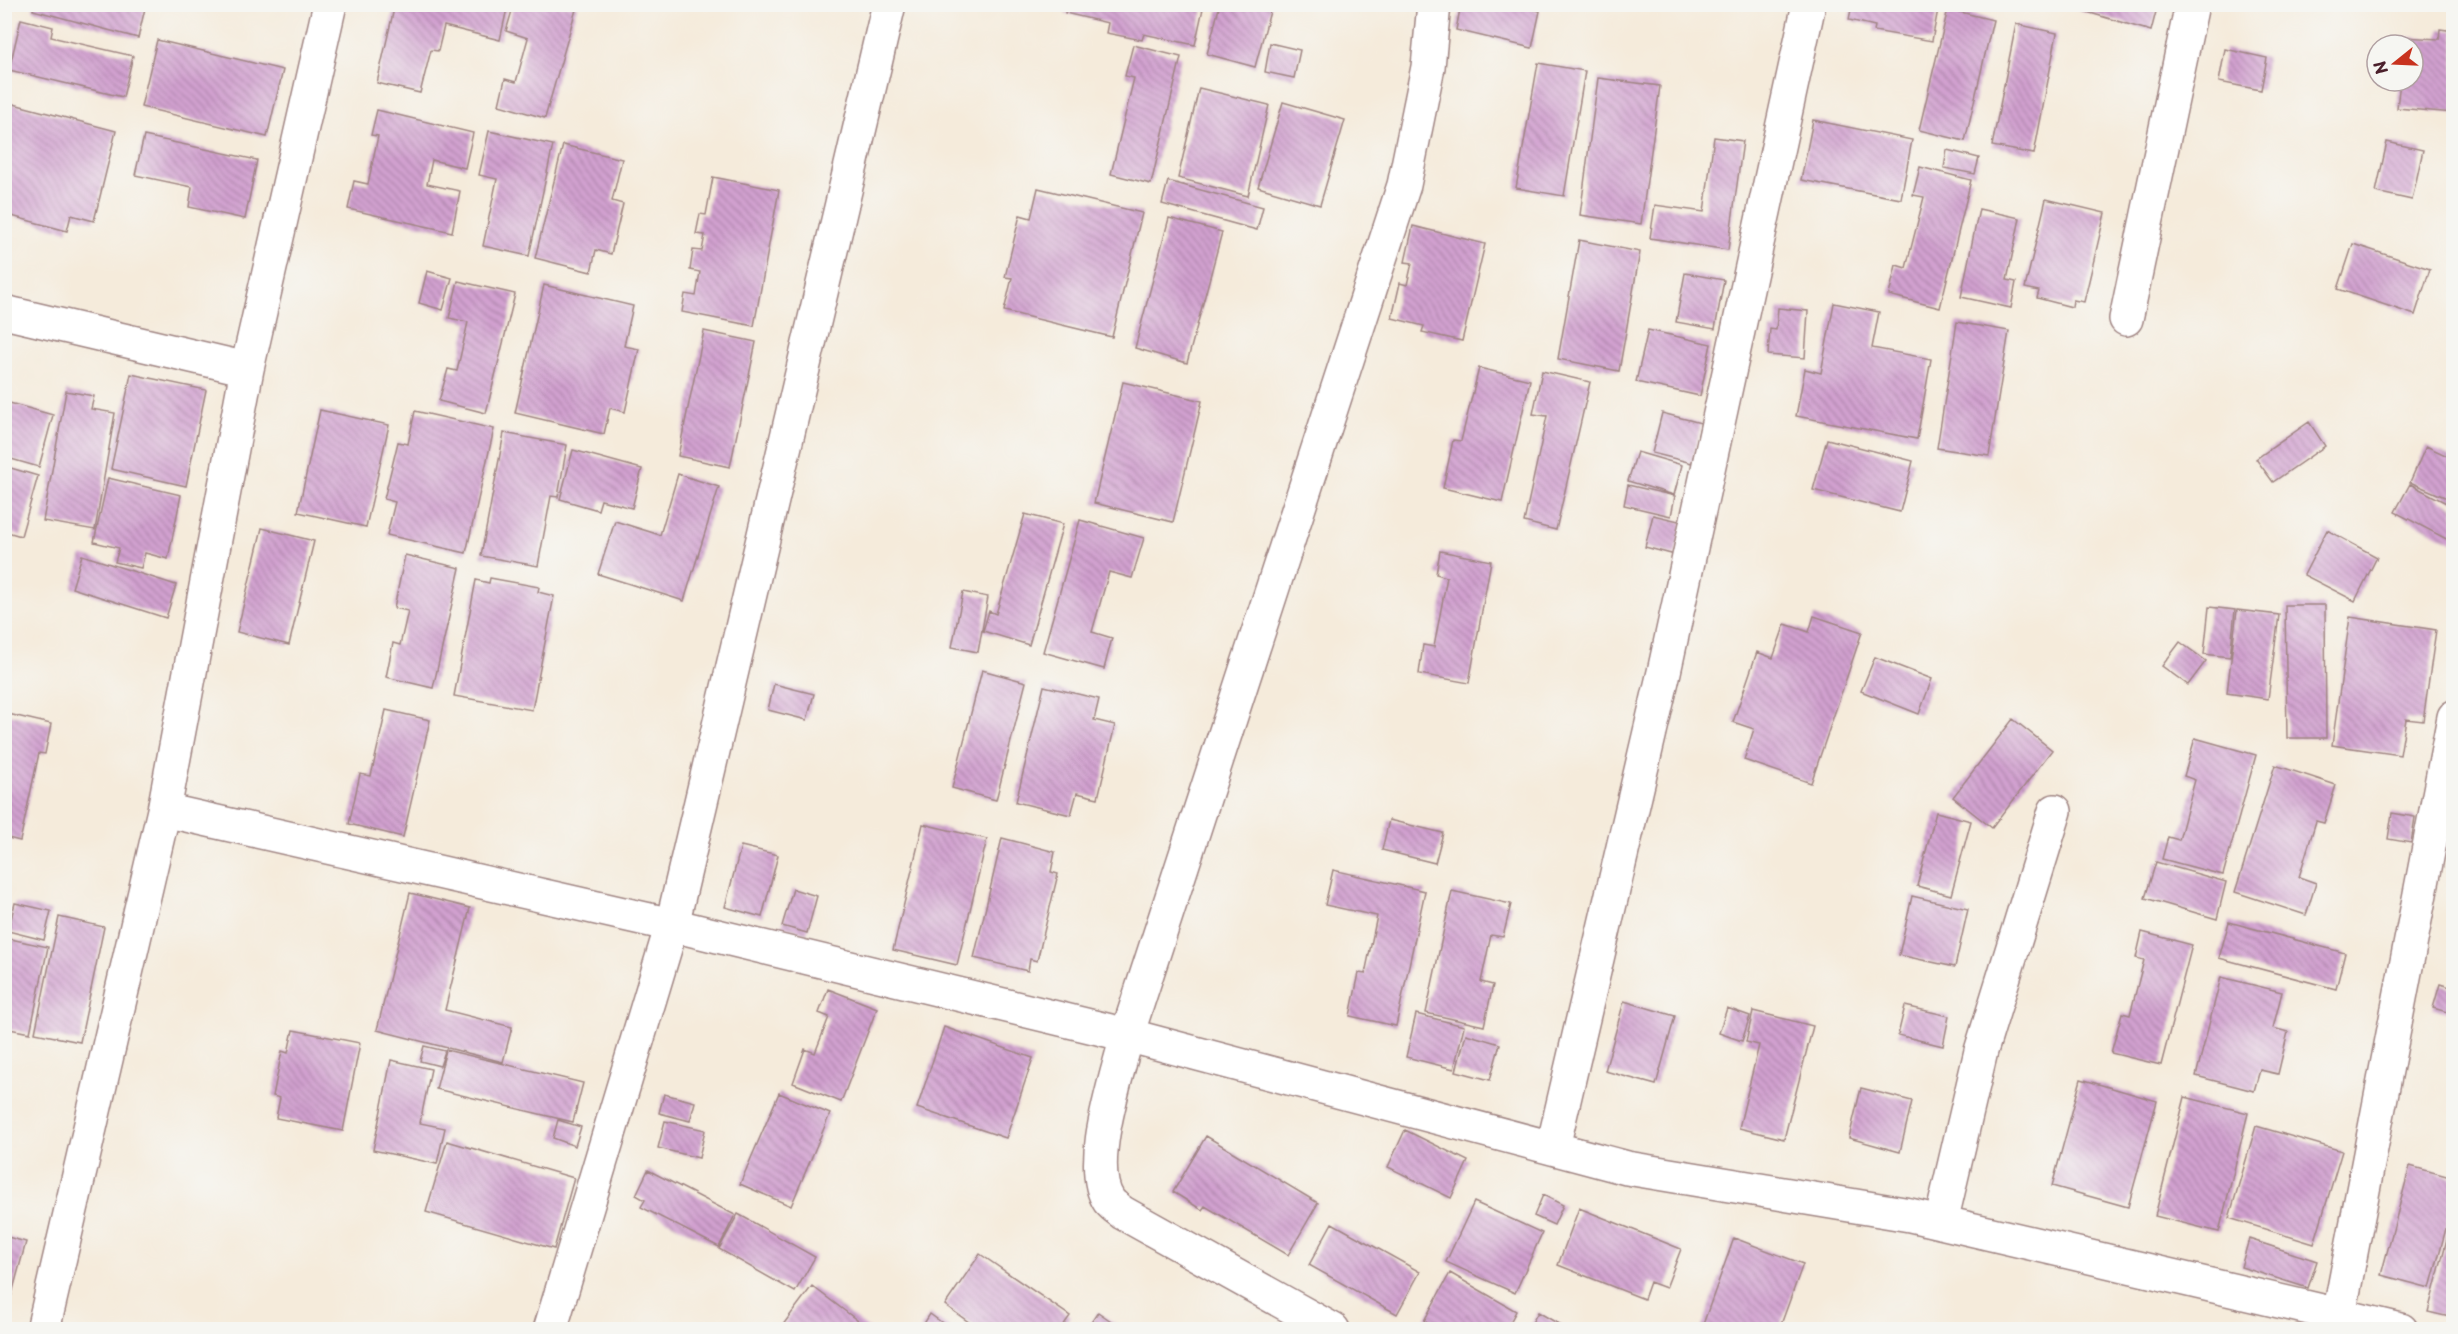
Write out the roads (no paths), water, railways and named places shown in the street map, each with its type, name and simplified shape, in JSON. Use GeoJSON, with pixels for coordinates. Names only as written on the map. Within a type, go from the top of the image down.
{"type":"FeatureCollection","features":[{"type":"Feature","properties":{"kind":"street"},"geometry":{"type":"LineString","coordinates":[[43,1329],[164,810],[247,369],[330,4]]}},
{"type":"Feature","properties":{"kind":"street"},"geometry":{"type":"LineString","coordinates":[[550,1329],[672,925],[889,4]]}},
{"type":"Feature","properties":{"kind":"street"},"geometry":{"type":"LineString","coordinates":[[1333,1329],[1123,1213],[1109,1201],[1101,1176],[1101,1148],[1127,1035],[1404,185],[1428,67],[1434,4]]}},
{"type":"Feature","properties":{"kind":"street"},"geometry":{"type":"LineString","coordinates":[[1553,1147],[1664,672],[1809,4]]}},
{"type":"Feature","properties":{"kind":"street"},"geometry":{"type":"LineString","coordinates":[[2126,320],[2192,4]]}},
{"type":"Feature","properties":{"kind":"street"},"geometry":{"type":"LineString","coordinates":[[4,312],[247,369]]}},
{"type":"Feature","properties":{"kind":"street"},"geometry":{"type":"LineString","coordinates":[[2339,1315],[2454,717]]}},
{"type":"Feature","properties":{"kind":"street"},"geometry":{"type":"LineString","coordinates":[[164,810],[672,925],[1127,1035],[1627,1168],[1941,1222],[2401,1329]]}},
{"type":"Feature","properties":{"kind":"street"},"geometry":{"type":"LineString","coordinates":[[1941,1222],[1981,1051],[2055,811]]}}]}
